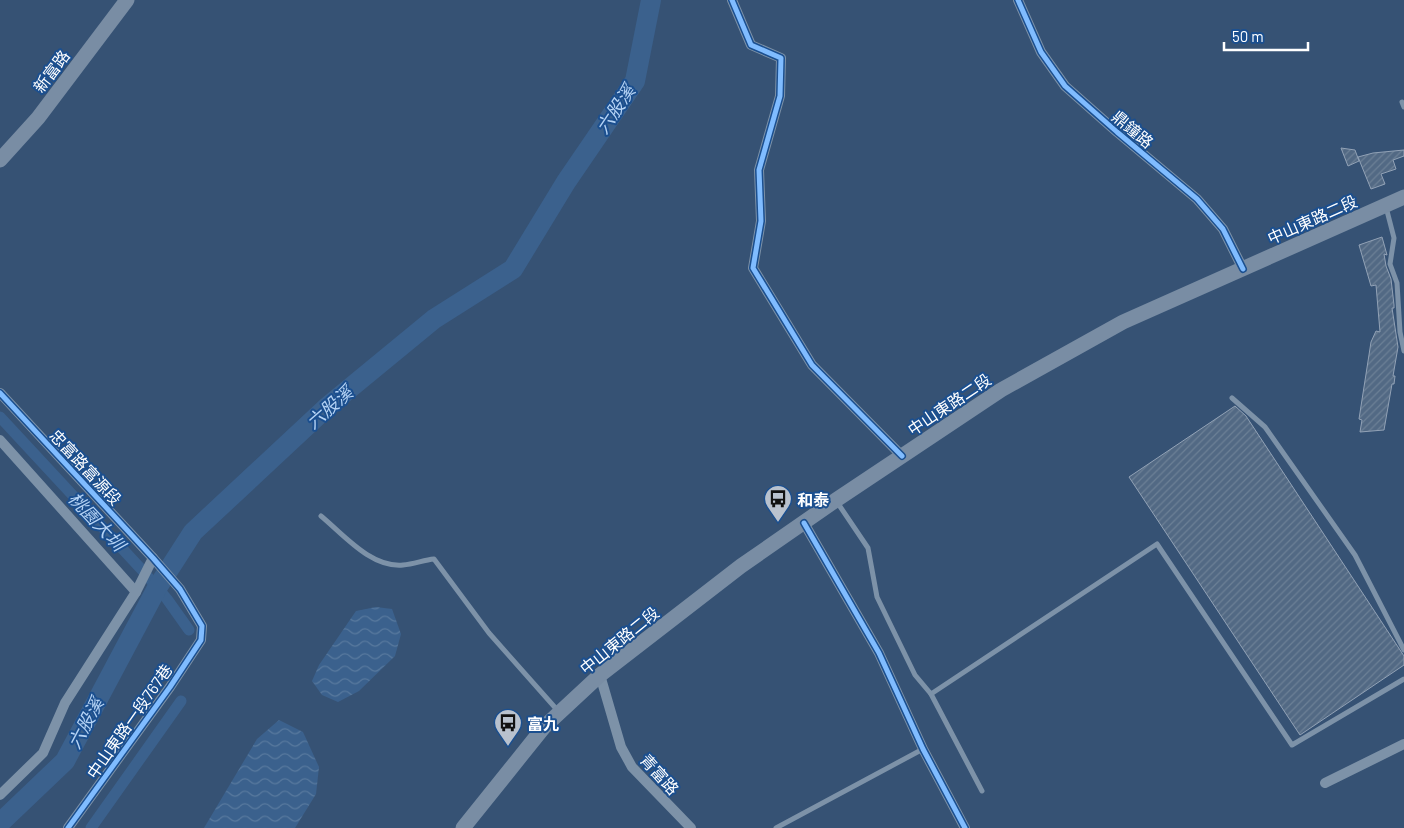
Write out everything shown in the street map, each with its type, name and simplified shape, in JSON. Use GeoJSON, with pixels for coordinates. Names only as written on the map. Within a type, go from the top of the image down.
{"type":"FeatureCollection","features":[{"type":"Feature","properties":{"kind":"main road","name":"新富路"},"geometry":{"type":"LineString","coordinates":[[0,160],[38,118],[127,0]]}},
{"type":"Feature","properties":{"kind":"main road","name":"中山東路二段"},"geometry":{"type":"LineString","coordinates":[[463,828],[544,726],[600,675],[740,566],[836,500],[1001,390],[1123,322],[1404,197]]}},
{"type":"Feature","properties":{"kind":"street"},"geometry":{"type":"LineString","coordinates":[[732,0],[751,45],[782,58],[780,96],[760,170],[761,221],[753,268],[812,365],[902,456]]}},
{"type":"Feature","properties":{"kind":"street","name":"鼎鐘路"},"geometry":{"type":"LineString","coordinates":[[1018,0],[1041,52],[1065,86],[1198,199],[1223,230],[1243,269]]}},
{"type":"Feature","properties":{"kind":"street","name":"忠富路富源段"},"geometry":{"type":"LineString","coordinates":[[0,393],[180,589],[202,626]]}},
{"type":"Feature","properties":{"kind":"street"},"geometry":{"type":"LineString","coordinates":[[0,440],[136,592]]}},
{"type":"Feature","properties":{"kind":"street"},"geometry":{"type":"LineString","coordinates":[[804,523],[879,653],[923,748],[965,828]]}},
{"type":"Feature","properties":{"kind":"street"},"geometry":{"type":"LineString","coordinates":[[0,795],[43,753],[64,703],[136,592],[153,558]]}},
{"type":"Feature","properties":{"kind":"street","name":"中山東路一段767巷"},"geometry":{"type":"LineString","coordinates":[[68,828],[196,648],[201,640],[202,626]]}},
{"type":"Feature","properties":{"kind":"street","name":"青富路"},"geometry":{"type":"LineString","coordinates":[[600,675],[621,747],[632,767],[692,828]]}},
{"type":"Feature","properties":{"kind":"street"},"geometry":{"type":"LineString","coordinates":[[1325,783],[1404,744]]}},
{"type":"Feature","properties":{"kind":"lane"},"geometry":{"type":"LineString","coordinates":[[1386,206],[1394,238],[1390,264],[1397,283],[1400,332],[1404,351]]}},
{"type":"Feature","properties":{"kind":"lane"},"geometry":{"type":"LineString","coordinates":[[1232,398],[1265,426],[1355,555],[1404,650]]}},
{"type":"Feature","properties":{"kind":"lane"},"geometry":{"type":"LineString","coordinates":[[836,500],[868,548],[877,597],[916,675],[931,694],[982,791]]}},
{"type":"Feature","properties":{"kind":"lane"},"geometry":{"type":"LineString","coordinates":[[321,516],[374,560],[403,565],[434,559],[489,633],[559,712]]}},
{"type":"Feature","properties":{"kind":"lane"},"geometry":{"type":"LineString","coordinates":[[931,694],[1157,544],[1292,745],[1404,679]]}},
{"type":"Feature","properties":{"kind":"lane"},"geometry":{"type":"LineString","coordinates":[[776,828],[923,748]]}},
{"type":"Feature","properties":{"kind":"water"},"geometry":{"type":"Polygon","coordinates":[[[376,607],[392,609],[401,634],[395,656],[359,691],[338,702],[322,695],[312,681],[319,665],[356,611],[376,607]]]}},
{"type":"Feature","properties":{"kind":"water"},"geometry":{"type":"Polygon","coordinates":[[[279,720],[303,732],[319,767],[316,794],[295,828],[204,828],[257,739],[279,720]]]}},
{"type":"Feature","properties":{"kind":"building"},"geometry":{"type":"Polygon","coordinates":[[[1341,148],[1355,150],[1359,161],[1348,166],[1341,148]]]}},
{"type":"Feature","properties":{"kind":"building"},"geometry":{"type":"Polygon","coordinates":[[[1404,150],[1404,156],[1393,160],[1396,169],[1381,174],[1385,184],[1371,189],[1358,157],[1373,153],[1404,150]]]}},
{"type":"Feature","properties":{"kind":"building"},"geometry":{"type":"Polygon","coordinates":[[[1382,237],[1387,255],[1384,254],[1386,266],[1391,279],[1394,305],[1394,308],[1392,308],[1398,347],[1393,376],[1395,376],[1384,430],[1360,432],[1362,420],[1359,419],[1371,342],[1376,331],[1380,332],[1376,285],[1371,286],[1359,245],[1382,237]]]}},
{"type":"Feature","properties":{"kind":"building"},"geometry":{"type":"Polygon","coordinates":[[[1235,406],[1246,416],[1404,656],[1404,665],[1300,735],[1129,477],[1235,406]]]}},
{"type":"Feature","properties":{"kind":"waterway","name":"六股溪"},"geometry":{"type":"LineString","coordinates":[[0,823],[65,761],[157,588],[193,532],[327,407],[434,319],[513,269],[566,182],[635,81],[651,0]]}},
{"type":"Feature","properties":{"kind":"waterway","name":"桃園大圳"},"geometry":{"type":"LineString","coordinates":[[0,417],[143,571],[167,599],[189,630]]}},
{"type":"Feature","properties":{"kind":"waterway","name":"桃園大圳"},"geometry":{"type":"LineString","coordinates":[[91,828],[181,701]]}},
{"type":"Feature","properties":{"kind":"cycle path"},"geometry":{"type":"LineString","coordinates":[[732,0],[751,45],[781,58],[780,96],[759,170],[761,221],[753,268],[812,365],[902,456]]}},
{"type":"Feature","properties":{"kind":"cycle path"},"geometry":{"type":"LineString","coordinates":[[1018,0],[1041,52],[1065,86],[1197,199],[1223,229],[1243,269]]}},
{"type":"Feature","properties":{"kind":"cycle path"},"geometry":{"type":"LineString","coordinates":[[0,393],[180,589],[202,626],[201,640],[170,687],[68,828]]}},
{"type":"Feature","properties":{"kind":"cycle path"},"geometry":{"type":"LineString","coordinates":[[804,523],[879,653],[923,749],[965,828]]}},
{"type":"Feature","properties":{"kind":"place","name":"和泰"},"geometry":{"type":"Point","coordinates":[778,523]}},
{"type":"Feature","properties":{"kind":"place","name":"富九"},"geometry":{"type":"Point","coordinates":[508,747]}}]}
